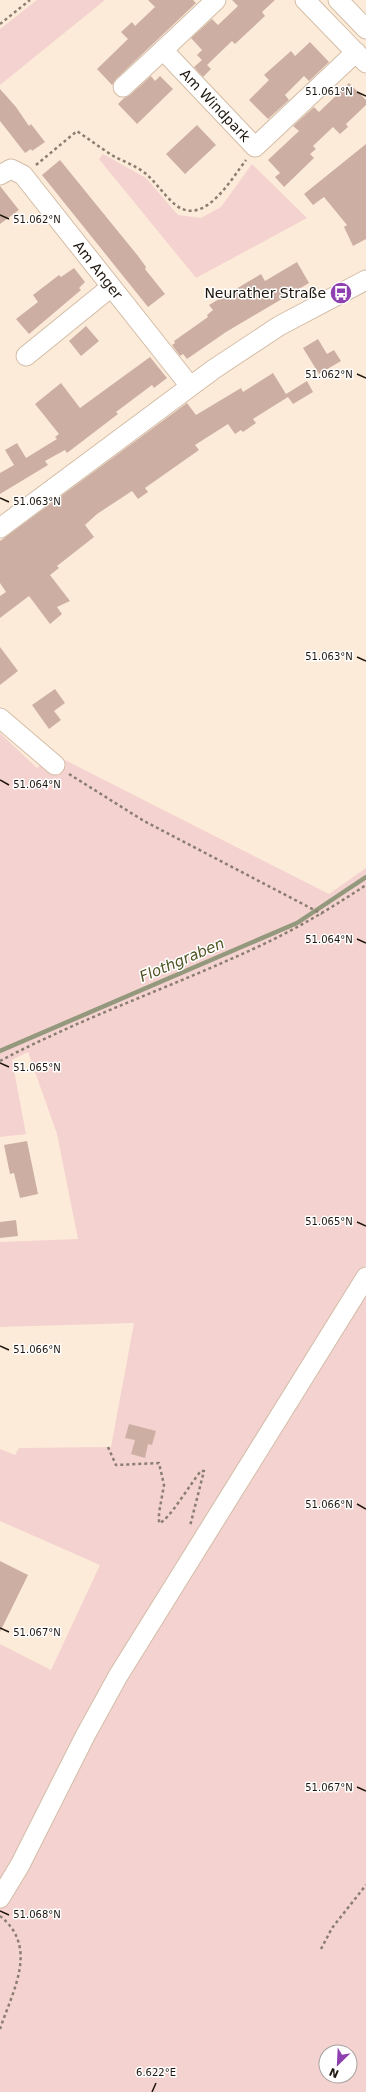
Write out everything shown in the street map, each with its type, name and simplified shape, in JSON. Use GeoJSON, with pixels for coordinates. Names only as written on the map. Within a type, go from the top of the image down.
{"type":"FeatureCollection","features":[{"type":"Feature","properties":{"kind":"street"},"geometry":{"type":"LineString","coordinates":[[123,87],[216,0]]}},
{"type":"Feature","properties":{"kind":"street","name":"Am Windpark"},"geometry":{"type":"LineString","coordinates":[[163,50],[255,147],[361,57],[305,0]]}},
{"type":"Feature","properties":{"kind":"street"},"geometry":{"type":"LineString","coordinates":[[338,0],[366,29]]}},
{"type":"Feature","properties":{"kind":"street"},"geometry":{"type":"LineString","coordinates":[[0,175],[13,169],[23,175]]}},
{"type":"Feature","properties":{"kind":"street","name":"Am Anger"},"geometry":{"type":"LineString","coordinates":[[23,175],[190,386]]}},
{"type":"Feature","properties":{"kind":"street"},"geometry":{"type":"LineString","coordinates":[[0,528],[190,386],[279,326],[366,280]]}},
{"type":"Feature","properties":{"kind":"street"},"geometry":{"type":"LineString","coordinates":[[26,356],[111,287]]}},
{"type":"Feature","properties":{"kind":"street"},"geometry":{"type":"LineString","coordinates":[[0,718],[55,765]]}},
{"type":"Feature","properties":{"kind":"street"},"geometry":{"type":"LineString","coordinates":[[0,1898],[20,1865],[85,1736],[118,1676],[366,1277]]}},
{"type":"Feature","properties":{"kind":"path"},"geometry":{"type":"LineString","coordinates":[[0,24],[30,0]]}},
{"type":"Feature","properties":{"kind":"path"},"geometry":{"type":"LineString","coordinates":[[23,175],[77,131],[101,148],[144,172],[174,203],[183,209],[190,210],[201,208],[215,200],[255,147]]}},
{"type":"Feature","properties":{"kind":"path"},"geometry":{"type":"LineString","coordinates":[[55,765],[144,821],[322,914]]}},
{"type":"Feature","properties":{"kind":"path"},"geometry":{"type":"LineString","coordinates":[[0,1061],[82,1022],[253,949],[322,914],[366,885]]}},
{"type":"Feature","properties":{"kind":"path"},"geometry":{"type":"LineString","coordinates":[[108,1447],[116,1465],[159,1463],[164,1484],[159,1513],[159,1523],[163,1522],[176,1507],[191,1482],[201,1471],[204,1471],[188,1533]]}},
{"type":"Feature","properties":{"kind":"path"},"geometry":{"type":"LineString","coordinates":[[321,1949],[332,1928],[366,1885]]}},
{"type":"Feature","properties":{"kind":"path"},"geometry":{"type":"LineString","coordinates":[[0,1915],[15,1931],[22,1954],[17,1977],[0,2029]]}},
{"type":"Feature","properties":{"kind":"shaded area"},"geometry":{"type":"Polygon","coordinates":[[[37,0],[105,0],[0,85],[0,29],[37,0]]]}},
{"type":"Feature","properties":{"kind":"shaded area"},"geometry":{"type":"Polygon","coordinates":[[[103,154],[146,178],[178,215],[201,218],[221,207],[252,164],[307,218],[196,278],[99,159],[103,154]]]}},
{"type":"Feature","properties":{"kind":"shaded area"},"geometry":{"type":"Polygon","coordinates":[[[0,733],[37,768],[55,755],[329,894],[366,868],[366,1265],[333,1317],[0,1889],[0,1644],[51,1670],[100,1565],[0,1521],[0,1449],[15,1455],[19,1448],[111,1447],[134,1323],[0,1327],[0,1242],[78,1239],[57,1134],[28,1052],[12,1060],[26,1134],[0,1137],[0,733]]]}},
{"type":"Feature","properties":{"kind":"shaded area"},"geometry":{"type":"Polygon","coordinates":[[[366,1289],[366,2092],[0,2092],[0,1909],[107,1707],[366,1289]]]}},
{"type":"Feature","properties":{"kind":"building"},"geometry":{"type":"Polygon","coordinates":[[[148,0],[193,0],[196,3],[116,79],[112,85],[97,69],[128,39],[121,32],[132,22],[135,26],[155,7],[148,0]]]}},
{"type":"Feature","properties":{"kind":"building"},"geometry":{"type":"Polygon","coordinates":[[[232,0],[275,0],[262,12],[265,16],[235,44],[232,41],[207,65],[211,69],[203,77],[194,67],[202,60],[197,55],[202,50],[191,38],[212,19],[218,25],[238,6],[232,0]]]}},
{"type":"Feature","properties":{"kind":"building"},"geometry":{"type":"Polygon","coordinates":[[[310,42],[329,62],[309,81],[304,76],[285,95],[289,100],[268,119],[249,100],[269,80],[264,75],[291,51],[295,56],[310,42]]]}},
{"type":"Feature","properties":{"kind":"building"},"geometry":{"type":"Polygon","coordinates":[[[151,76],[155,81],[160,76],[173,89],[137,124],[118,104],[151,76]]]}},
{"type":"Feature","properties":{"kind":"building"},"geometry":{"type":"Polygon","coordinates":[[[349,83],[366,100],[366,105],[346,124],[348,127],[340,134],[333,127],[313,146],[316,149],[310,154],[314,158],[284,187],[275,177],[280,173],[268,160],[299,131],[293,126],[314,107],[319,112],[349,83]]]}},
{"type":"Feature","properties":{"kind":"building"},"geometry":{"type":"Polygon","coordinates":[[[0,89],[16,107],[29,126],[31,124],[45,142],[32,151],[31,149],[25,153],[0,121],[0,89]]]}},
{"type":"Feature","properties":{"kind":"building"},"geometry":{"type":"Polygon","coordinates":[[[197,125],[216,145],[185,174],[166,154],[197,125]]]}},
{"type":"Feature","properties":{"kind":"building"},"geometry":{"type":"Polygon","coordinates":[[[366,144],[366,239],[353,246],[344,227],[347,225],[324,197],[313,205],[304,194],[366,144]]]}},
{"type":"Feature","properties":{"kind":"building"},"geometry":{"type":"Polygon","coordinates":[[[60,160],[138,256],[146,267],[145,269],[165,294],[148,307],[42,175],[60,160]]]}},
{"type":"Feature","properties":{"kind":"building"},"geometry":{"type":"Polygon","coordinates":[[[0,186],[19,210],[0,224],[0,186]]]}},
{"type":"Feature","properties":{"kind":"building"},"geometry":{"type":"Polygon","coordinates":[[[297,262],[309,283],[226,332],[187,359],[183,354],[180,356],[172,345],[175,343],[174,341],[208,317],[207,315],[213,310],[209,305],[261,274],[265,281],[297,262]]]}},
{"type":"Feature","properties":{"kind":"building"},"geometry":{"type":"Polygon","coordinates":[[[74,268],[85,282],[79,288],[81,290],[29,334],[16,319],[38,302],[33,295],[59,275],[61,277],[74,268]]]}},
{"type":"Feature","properties":{"kind":"building"},"geometry":{"type":"Polygon","coordinates":[[[86,326],[99,341],[81,356],[69,341],[86,326]]]}},
{"type":"Feature","properties":{"kind":"building"},"geometry":{"type":"Polygon","coordinates":[[[318,339],[327,354],[334,350],[341,361],[319,374],[303,348],[318,339]]]}},
{"type":"Feature","properties":{"kind":"building"},"geometry":{"type":"Polygon","coordinates":[[[150,357],[167,378],[154,388],[152,385],[116,412],[118,414],[67,453],[65,450],[45,461],[48,465],[0,494],[0,473],[14,465],[5,450],[17,443],[26,458],[57,439],[55,437],[59,434],[35,404],[61,383],[80,408],[150,357]]]}},
{"type":"Feature","properties":{"kind":"building"},"geometry":{"type":"Polygon","coordinates":[[[273,373],[286,394],[307,381],[313,392],[293,404],[288,397],[253,419],[256,423],[243,432],[241,430],[235,434],[228,424],[195,445],[199,450],[145,488],[148,492],[138,499],[132,491],[97,514],[85,525],[94,537],[57,566],[59,568],[50,575],[70,601],[57,607],[62,614],[50,624],[29,596],[0,618],[0,596],[6,592],[0,583],[0,541],[187,403],[196,415],[241,388],[243,392],[273,373]]]}},
{"type":"Feature","properties":{"kind":"building"},"geometry":{"type":"Polygon","coordinates":[[[0,647],[18,671],[0,685],[0,647]]]}},
{"type":"Feature","properties":{"kind":"building"},"geometry":{"type":"Polygon","coordinates":[[[55,689],[65,703],[54,711],[61,720],[49,729],[32,705],[55,689]]]}},
{"type":"Feature","properties":{"kind":"building"},"geometry":{"type":"Polygon","coordinates":[[[27,1141],[38,1194],[20,1198],[14,1173],[10,1174],[4,1145],[27,1141]]]}},
{"type":"Feature","properties":{"kind":"building"},"geometry":{"type":"Polygon","coordinates":[[[16,1220],[18,1236],[0,1238],[0,1222],[16,1220]]]}},
{"type":"Feature","properties":{"kind":"building"},"geometry":{"type":"Polygon","coordinates":[[[129,1424],[156,1431],[152,1445],[148,1444],[145,1458],[131,1454],[135,1440],[125,1438],[129,1424]]]}},
{"type":"Feature","properties":{"kind":"building"},"geometry":{"type":"Polygon","coordinates":[[[0,1561],[28,1575],[0,1632],[0,1561]]]}},
{"type":"Feature","properties":{"kind":"waterway","name":"Flothgraben"},"geometry":{"type":"LineString","coordinates":[[0,1051],[297,923],[366,877]]}},
{"type":"Feature","properties":{"kind":"place","name":"Neurather Straße"},"geometry":{"type":"Point","coordinates":[341,293]}}]}
